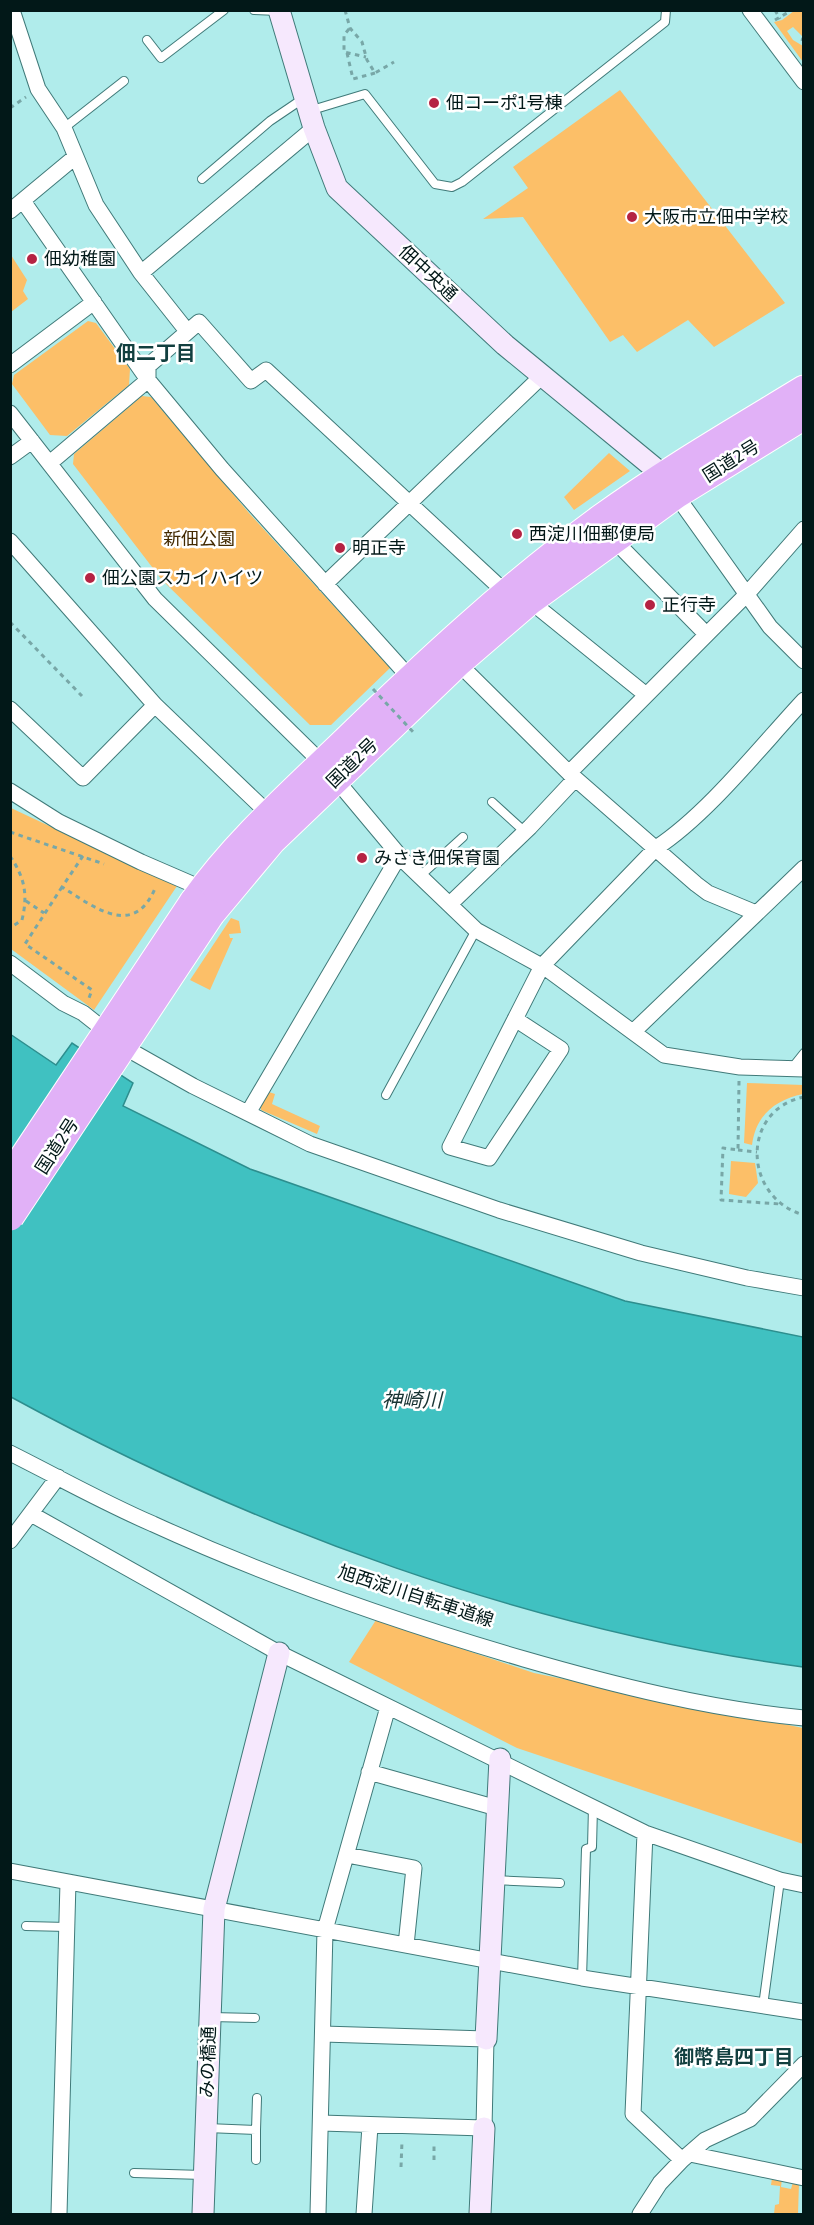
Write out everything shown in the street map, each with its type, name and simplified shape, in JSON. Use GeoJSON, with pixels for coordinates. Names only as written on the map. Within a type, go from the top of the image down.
{"type":"FeatureCollection","features":[{"type":"Feature","properties":{"kind":"highway","name":"国道2号"},"geometry":{"type":"LineString","coordinates":[[10,1217],[207,901],[272,841],[328,772],[410,678],[518,597],[613,538],[670,485],[804,389]]}},
{"type":"Feature","properties":{"kind":"highway","name":"国道2号"},"geometry":{"type":"LineString","coordinates":[[10,1177],[269,814],[328,772],[458,663],[518,597],[592,525],[804,416]]}},
{"type":"Feature","properties":{"kind":"street"},"geometry":{"type":"LineString","coordinates":[[12,10],[38,89],[64,128],[96,205],[141,273],[187,332]]}},
{"type":"Feature","properties":{"kind":"street"},"geometry":{"type":"LineString","coordinates":[[750,10],[804,82]]}},
{"type":"Feature","properties":{"kind":"street","name":"佃中央通"},"geometry":{"type":"LineString","coordinates":[[279,11],[309,112],[337,188],[505,345],[670,485]]}},
{"type":"Feature","properties":{"kind":"street"},"geometry":{"type":"LineString","coordinates":[[141,273],[309,112]]}},
{"type":"Feature","properties":{"kind":"street"},"geometry":{"type":"LineString","coordinates":[[75,157],[17,206],[93,302],[148,380],[222,469],[410,678]]}},
{"type":"Feature","properties":{"kind":"street"},"geometry":{"type":"LineString","coordinates":[[10,365],[93,302]]}},
{"type":"Feature","properties":{"kind":"street"},"geometry":{"type":"LineString","coordinates":[[51,462],[148,380],[148,366],[199,322],[251,381],[266,370],[409,502],[518,597],[645,694]]}},
{"type":"Feature","properties":{"kind":"street"},"geometry":{"type":"LineString","coordinates":[[325,584],[542,376]]}},
{"type":"Feature","properties":{"kind":"street"},"geometry":{"type":"LineString","coordinates":[[10,413],[51,462],[155,599],[328,772],[399,856],[451,903],[476,930],[542,966],[664,1055],[740,1067],[797,1069]]}},
{"type":"Feature","properties":{"kind":"street"},"geometry":{"type":"LineString","coordinates":[[10,457],[32,441]]}},
{"type":"Feature","properties":{"kind":"street"},"geometry":{"type":"LineString","coordinates":[[670,485],[770,627],[804,661]]}},
{"type":"Feature","properties":{"kind":"street"},"geometry":{"type":"LineString","coordinates":[[451,903],[525,832],[645,694],[746,595],[804,528]]}},
{"type":"Feature","properties":{"kind":"street"},"geometry":{"type":"LineString","coordinates":[[613,538],[706,634]]}},
{"type":"Feature","properties":{"kind":"street"},"geometry":{"type":"LineString","coordinates":[[10,541],[155,705],[269,814]]}},
{"type":"Feature","properties":{"kind":"street"},"geometry":{"type":"LineString","coordinates":[[458,663],[572,776],[708,893],[756,913]]}},
{"type":"Feature","properties":{"kind":"street"},"geometry":{"type":"LineString","coordinates":[[515,1019],[561,1049],[489,1158],[450,1147],[494,1061],[515,1019],[542,966],[656,848],[668,840],[721,790],[804,700]]}},
{"type":"Feature","properties":{"kind":"street"},"geometry":{"type":"LineString","coordinates":[[10,709],[83,778],[155,705]]}},
{"type":"Feature","properties":{"kind":"street"},"geometry":{"type":"LineString","coordinates":[[10,791],[59,822],[162,870],[207,901]]}},
{"type":"Feature","properties":{"kind":"street"},"geometry":{"type":"LineString","coordinates":[[248,1113],[399,856]]}},
{"type":"Feature","properties":{"kind":"street"},"geometry":{"type":"LineString","coordinates":[[633,1032],[756,913],[801,875]]}},
{"type":"Feature","properties":{"kind":"street"},"geometry":{"type":"LineString","coordinates":[[10,963],[63,1003],[83,1013],[131,1051],[193,1086],[310,1144],[499,1210],[641,1253],[747,1278],[804,1288]]}},
{"type":"Feature","properties":{"kind":"street"},"geometry":{"type":"LineString","coordinates":[[10,1453],[152,1524],[261,1570],[416,1626],[585,1677],[684,1698],[804,1718]]}},
{"type":"Feature","properties":{"kind":"street"},"geometry":{"type":"LineString","coordinates":[[10,1541],[58,1478]]}},
{"type":"Feature","properties":{"kind":"street"},"geometry":{"type":"LineString","coordinates":[[31,1514],[279,1653],[500,1759],[645,1833],[780,1880],[804,1885]]}},
{"type":"Feature","properties":{"kind":"street","name":"みの橋通"},"geometry":{"type":"LineString","coordinates":[[203,2214],[214,1909],[279,1653]]}},
{"type":"Feature","properties":{"kind":"street"},"geometry":{"type":"LineString","coordinates":[[318,2214],[325,1930],[388,1707]]}},
{"type":"Feature","properties":{"kind":"street"},"geometry":{"type":"LineString","coordinates":[[480,2214],[488,1960],[500,1759]]}},
{"type":"Feature","properties":{"kind":"street"},"geometry":{"type":"LineString","coordinates":[[369,1772],[497,1808]]}},
{"type":"Feature","properties":{"kind":"street"},"geometry":{"type":"LineString","coordinates":[[645,1833],[633,2114],[686,2157],[804,2178]]}},
{"type":"Feature","properties":{"kind":"street"},"geometry":{"type":"LineString","coordinates":[[347,1854],[414,1868],[406,1945]]}},
{"type":"Feature","properties":{"kind":"street"},"geometry":{"type":"LineString","coordinates":[[10,1871],[582,1978],[804,2012]]}},
{"type":"Feature","properties":{"kind":"street"},"geometry":{"type":"LineString","coordinates":[[58,2214],[68,1882]]}},
{"type":"Feature","properties":{"kind":"street"},"geometry":{"type":"LineString","coordinates":[[323,2034],[486,2039]]}},
{"type":"Feature","properties":{"kind":"street"},"geometry":{"type":"LineString","coordinates":[[641,2214],[660,2183],[686,2157],[705,2140],[750,2119],[804,2064]]}},
{"type":"Feature","properties":{"kind":"street"},"geometry":{"type":"LineString","coordinates":[[321,2123],[483,2128]]}},
{"type":"Feature","properties":{"kind":"street"},"geometry":{"type":"LineString","coordinates":[[364,2214],[370,2126]]}},
{"type":"Feature","properties":{"kind":"lane"},"geometry":{"type":"LineString","coordinates":[[147,40],[161,58],[224,10]]}},
{"type":"Feature","properties":{"kind":"lane"},"geometry":{"type":"LineString","coordinates":[[254,10],[279,11]]}},
{"type":"Feature","properties":{"kind":"lane"},"geometry":{"type":"LineString","coordinates":[[202,179],[270,121],[309,112],[365,94],[435,184],[452,187],[462,182],[665,22],[666,10]]}},
{"type":"Feature","properties":{"kind":"lane"},"geometry":{"type":"LineString","coordinates":[[64,128],[124,81]]}},
{"type":"Feature","properties":{"kind":"lane"},"geometry":{"type":"LineString","coordinates":[[492,802],[525,832]]}},
{"type":"Feature","properties":{"kind":"lane"},"geometry":{"type":"LineString","coordinates":[[420,876],[463,837]]}},
{"type":"Feature","properties":{"kind":"lane"},"geometry":{"type":"LineString","coordinates":[[386,1095],[476,930]]}},
{"type":"Feature","properties":{"kind":"lane"},"geometry":{"type":"LineString","coordinates":[[797,1069],[804,1053]]}},
{"type":"Feature","properties":{"kind":"lane"},"geometry":{"type":"LineString","coordinates":[[582,1978],[586,1849],[592,1847],[593,1807]]}},
{"type":"Feature","properties":{"kind":"lane"},"geometry":{"type":"LineString","coordinates":[[493,1880],[560,1882]]}},
{"type":"Feature","properties":{"kind":"lane"},"geometry":{"type":"LineString","coordinates":[[763,2006],[780,1880]]}},
{"type":"Feature","properties":{"kind":"lane"},"geometry":{"type":"LineString","coordinates":[[26,1926],[67,1927]]}},
{"type":"Feature","properties":{"kind":"lane"},"geometry":{"type":"LineString","coordinates":[[210,2017],[255,2018]]}},
{"type":"Feature","properties":{"kind":"lane"},"geometry":{"type":"LineString","coordinates":[[256,2160],[257,2098]]}},
{"type":"Feature","properties":{"kind":"lane"},"geometry":{"type":"LineString","coordinates":[[206,2128],[256,2130]]}},
{"type":"Feature","properties":{"kind":"lane"},"geometry":{"type":"LineString","coordinates":[[134,2173],[204,2175]]}},
{"type":"Feature","properties":{"kind":"path"},"geometry":{"type":"LineString","coordinates":[[345,10],[350,28],[362,42],[366,57],[375,73]]}},
{"type":"Feature","properties":{"kind":"path"},"geometry":{"type":"LineString","coordinates":[[775,10],[780,19]]}},
{"type":"Feature","properties":{"kind":"path"},"geometry":{"type":"LineString","coordinates":[[771,21],[780,19],[792,10]]}},
{"type":"Feature","properties":{"kind":"path"},"geometry":{"type":"LineString","coordinates":[[350,28],[346,31],[343,44],[353,79],[375,73],[394,62]]}},
{"type":"Feature","properties":{"kind":"path"},"geometry":{"type":"LineString","coordinates":[[347,53],[366,57]]}},
{"type":"Feature","properties":{"kind":"path"},"geometry":{"type":"LineString","coordinates":[[10,622],[82,696]]}},
{"type":"Feature","properties":{"kind":"path"},"geometry":{"type":"LineString","coordinates":[[373,689],[415,734]]}},
{"type":"Feature","properties":{"kind":"path"},"geometry":{"type":"LineString","coordinates":[[10,832],[115,867]]}},
{"type":"Feature","properties":{"kind":"path"},"geometry":{"type":"LineString","coordinates":[[10,856],[21,874],[26,900],[22,920],[10,928]]}},
{"type":"Feature","properties":{"kind":"path"},"geometry":{"type":"LineString","coordinates":[[83,856],[25,944],[92,990],[83,1013]]}},
{"type":"Feature","properties":{"kind":"path"},"geometry":{"type":"LineString","coordinates":[[62,887],[105,914],[130,914],[143,906],[150,898],[162,870]]}},
{"type":"Feature","properties":{"kind":"path"},"geometry":{"type":"LineString","coordinates":[[26,900],[44,913]]}},
{"type":"Feature","properties":{"kind":"path"},"geometry":{"type":"LineString","coordinates":[[738,1150],[740,1067]]}},
{"type":"Feature","properties":{"kind":"path"},"geometry":{"type":"LineString","coordinates":[[780,1204],[762,1181],[757,1152],[759,1138],[774,1113],[785,1104],[804,1097]]}},
{"type":"Feature","properties":{"kind":"path"},"geometry":{"type":"LineString","coordinates":[[757,1152],[723,1148],[721,1200],[780,1204],[804,1215]]}},
{"type":"Feature","properties":{"kind":"path"},"geometry":{"type":"LineString","coordinates":[[401,2167],[403,2127]]}},
{"type":"Feature","properties":{"kind":"green space"},"geometry":{"type":"Polygon","coordinates":[[[794,11],[803,11],[803,37],[793,27],[787,31],[793,40],[803,46],[803,62],[774,22],[782,20],[794,11]]]}},
{"type":"Feature","properties":{"kind":"green space"},"geometry":{"type":"Polygon","coordinates":[[[620,90],[785,303],[714,347],[688,320],[637,352],[623,335],[610,342],[523,217],[483,219],[528,188],[513,167],[620,90]]]}},
{"type":"Feature","properties":{"kind":"green space"},"geometry":{"type":"Polygon","coordinates":[[[11,255],[27,280],[23,291],[28,299],[11,312],[11,255]]]}},
{"type":"Feature","properties":{"kind":"green space"},"geometry":{"type":"Polygon","coordinates":[[[88,321],[96,323],[130,369],[129,385],[67,436],[50,435],[12,384],[14,375],[88,321]]]}},
{"type":"Feature","properties":{"kind":"green space","name":"新佃公園"},"geometry":{"type":"Polygon","coordinates":[[[142,396],[151,397],[249,513],[390,668],[331,725],[310,725],[162,580],[73,464],[74,454],[142,396]]]}},
{"type":"Feature","properties":{"kind":"green space"},"geometry":{"type":"Polygon","coordinates":[[[609,453],[630,471],[574,510],[564,497],[609,453]]]}},
{"type":"Feature","properties":{"kind":"green space"},"geometry":{"type":"Polygon","coordinates":[[[11,808],[177,886],[94,1010],[11,949],[11,808]]]}},
{"type":"Feature","properties":{"kind":"green space"},"geometry":{"type":"Polygon","coordinates":[[[231,918],[239,921],[241,933],[229,934],[230,938],[233,938],[210,990],[190,980],[231,918]]]}},
{"type":"Feature","properties":{"kind":"green space"},"geometry":{"type":"Polygon","coordinates":[[[747,1083],[803,1085],[803,1094],[784,1100],[768,1110],[758,1125],[752,1145],[744,1143],[747,1083]]]}},
{"type":"Feature","properties":{"kind":"green space"},"geometry":{"type":"Polygon","coordinates":[[[266,1091],[275,1094],[272,1104],[320,1126],[317,1134],[261,1110],[260,1100],[266,1091]]]}},
{"type":"Feature","properties":{"kind":"green space"},"geometry":{"type":"Polygon","coordinates":[[[731,1161],[755,1163],[758,1183],[746,1197],[729,1194],[731,1161]]]}},
{"type":"Feature","properties":{"kind":"green space"},"geometry":{"type":"Polygon","coordinates":[[[376,1620],[534,1673],[803,1728],[803,1844],[517,1748],[349,1662],[376,1620]]]}},
{"type":"Feature","properties":{"kind":"green space"},"geometry":{"type":"Polygon","coordinates":[[[772,2178],[782,2179],[781,2187],[791,2189],[793,2182],[799,2183],[798,2214],[774,2214],[775,2205],[779,2204],[780,2186],[771,2185],[772,2178]]]}},
{"type":"Feature","properties":{"kind":"water","name":"神崎川"},"geometry":{"type":"Polygon","coordinates":[[[10,1034],[56,1065],[72,1043],[133,1083],[123,1106],[250,1169],[625,1301],[803,1337],[803,1667],[700,1650],[598,1628],[496,1600],[395,1568],[296,1531],[198,1490],[103,1445],[11,1397],[10,1034]]]}},
{"type":"Feature","properties":{"kind":"place","name":"佃コーポ1号棟"},"geometry":{"type":"Point","coordinates":[434,103]}},
{"type":"Feature","properties":{"kind":"place","name":"大阪市立佃中学校"},"geometry":{"type":"Point","coordinates":[632,217]}},
{"type":"Feature","properties":{"kind":"place","name":"佃幼稚園"},"geometry":{"type":"Point","coordinates":[32,259]}},
{"type":"Feature","properties":{"kind":"place","name":"西淀川佃郵便局"},"geometry":{"type":"Point","coordinates":[517,534]}},
{"type":"Feature","properties":{"kind":"place","name":"明正寺"},"geometry":{"type":"Point","coordinates":[340,548]}},
{"type":"Feature","properties":{"kind":"place","name":"佃公園スカイハイツ"},"geometry":{"type":"Point","coordinates":[90,578]}},
{"type":"Feature","properties":{"kind":"place","name":"正行寺"},"geometry":{"type":"Point","coordinates":[650,605]}},
{"type":"Feature","properties":{"kind":"place","name":"みさき佃保育園"},"geometry":{"type":"Point","coordinates":[362,858]}},
{"type":"Feature","properties":{"kind":"district","name":"佃二丁目"},"geometry":{"type":"Point","coordinates":[156,353]}},
{"type":"Feature","properties":{"kind":"district","name":"御幣島四丁目"},"geometry":{"type":"Point","coordinates":[734,2057]}}]}
